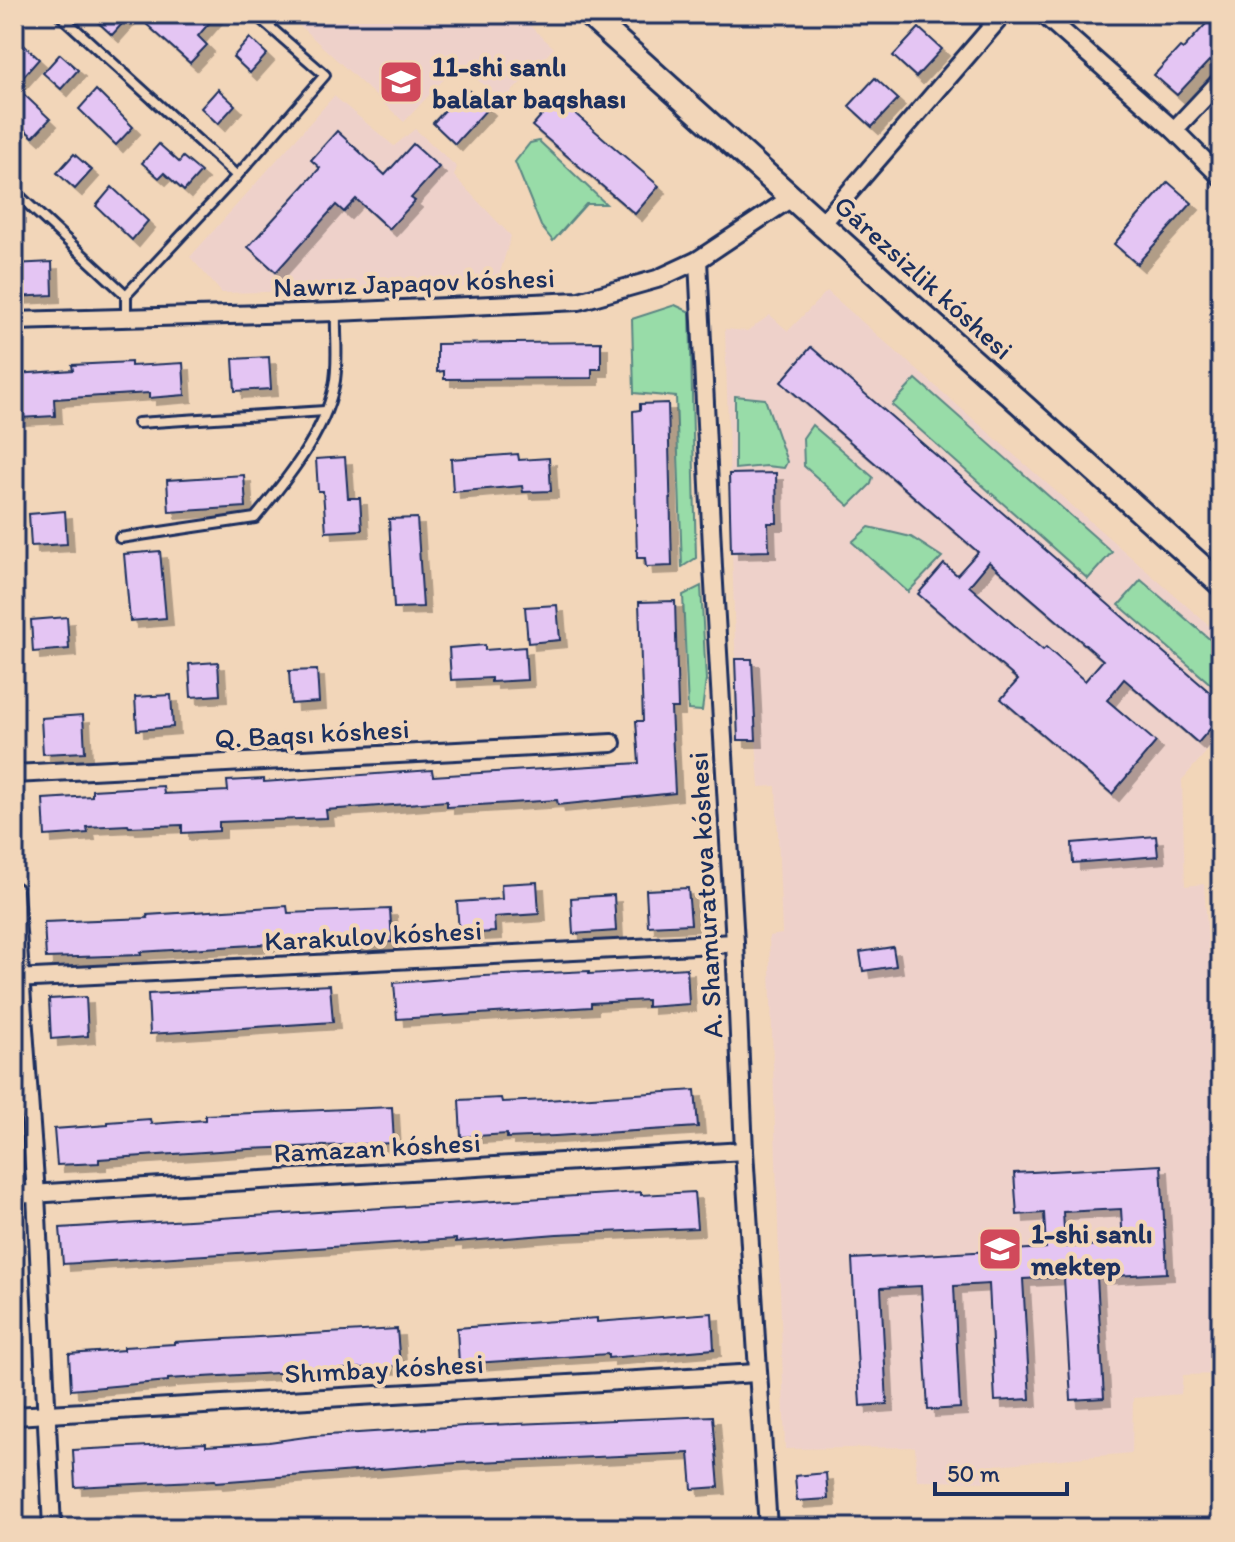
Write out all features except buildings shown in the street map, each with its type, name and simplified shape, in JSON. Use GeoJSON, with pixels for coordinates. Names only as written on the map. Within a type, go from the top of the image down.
{"type":"FeatureCollection","features":[{"type":"Feature","properties":{"kind":"street","name":"Gárezsizlik kóshesi"},"geometry":{"type":"LineString","coordinates":[[588,14],[1221,584]]}},
{"type":"Feature","properties":{"kind":"street"},"geometry":{"type":"LineString","coordinates":[[821,225],[1003,14]]}},
{"type":"Feature","properties":{"kind":"street"},"geometry":{"type":"LineString","coordinates":[[1043,14],[1174,130],[1221,177]]}},
{"type":"Feature","properties":{"kind":"street"},"geometry":{"type":"LineString","coordinates":[[1174,130],[1221,80]]}},
{"type":"Feature","properties":{"kind":"street","name":"Nawrız Japaqov kóshesi"},"geometry":{"type":"LineString","coordinates":[[14,321],[579,301],[657,279],[698,260],[791,198]]}},
{"type":"Feature","properties":{"kind":"street","name":"A. Shamuratova kóshesi"},"geometry":{"type":"LineString","coordinates":[[698,260],[744,1151],[768,1528]]}},
{"type":"Feature","properties":{"kind":"street","name":"Q. Baqsı kóshesi"},"geometry":{"type":"LineString","coordinates":[[14,774],[612,743]]}},
{"type":"Feature","properties":{"kind":"street"},"geometry":{"type":"LineString","coordinates":[[14,891],[17,979],[36,1194],[52,1528]]}},
{"type":"Feature","properties":{"kind":"street","name":"Karakulov kóshesi"},"geometry":{"type":"LineString","coordinates":[[17,979],[735,943]]}},
{"type":"Feature","properties":{"kind":"street","name":"Ramazan kóshesi"},"geometry":{"type":"LineString","coordinates":[[14,1195],[744,1151]]}},
{"type":"Feature","properties":{"kind":"street","name":"Shımbay kóshesi"},"geometry":{"type":"LineString","coordinates":[[14,1416],[757,1373]]}},
{"type":"Feature","properties":{"kind":"lane"},"geometry":{"type":"LineString","coordinates":[[59,14],[237,176]]}},
{"type":"Feature","properties":{"kind":"lane"},"geometry":{"type":"LineString","coordinates":[[126,318],[126,295],[237,176],[325,75],[255,14]]}},
{"type":"Feature","properties":{"kind":"lane"},"geometry":{"type":"LineString","coordinates":[[14,191],[126,295]]}},
{"type":"Feature","properties":{"kind":"lane"},"geometry":{"type":"LineString","coordinates":[[120,538],[255,518],[290,476],[335,386],[336,312]]}},
{"type":"Feature","properties":{"kind":"lane"},"geometry":{"type":"LineString","coordinates":[[138,423],[325,411]]}},
{"type":"Feature","properties":{"kind":"shaded area","name":"11-shi sanlı balalar baqshası"},"geometry":{"type":"Polygon","coordinates":[[[287,14],[517,14],[554,48],[502,102],[459,63],[404,122],[287,14]]]}},
{"type":"Feature","properties":{"kind":"shaded area"},"geometry":{"type":"Polygon","coordinates":[[[334,96],[394,146],[415,129],[457,167],[454,176],[511,236],[496,286],[222,293],[190,257],[334,96]]]}},
{"type":"Feature","properties":{"kind":"shaded area"},"geometry":{"type":"Polygon","coordinates":[[[827,291],[1221,636],[1221,735],[1182,780],[1185,886],[1204,884],[1221,1124],[1221,1374],[1183,1375],[1181,1394],[1133,1398],[1132,1453],[994,1465],[995,1482],[917,1481],[915,1447],[785,1449],[769,936],[782,934],[776,786],[759,787],[756,740],[738,740],[725,329],[747,331],[770,315],[788,331],[827,291]]]}},
{"type":"Feature","properties":{"kind":"green space"},"geometry":{"type":"Polygon","coordinates":[[[539,141],[606,204],[586,204],[553,241],[541,226],[515,162],[530,143],[539,141]]]}},
{"type":"Feature","properties":{"kind":"green space"},"geometry":{"type":"Polygon","coordinates":[[[675,305],[690,312],[696,558],[682,567],[676,397],[634,393],[632,319],[675,305]]]}},
{"type":"Feature","properties":{"kind":"green space"},"geometry":{"type":"Polygon","coordinates":[[[916,379],[1112,552],[1088,579],[892,405],[916,379]]]}},
{"type":"Feature","properties":{"kind":"green space"},"geometry":{"type":"Polygon","coordinates":[[[735,396],[765,399],[787,462],[784,468],[735,469],[735,396]]]}},
{"type":"Feature","properties":{"kind":"green space"},"geometry":{"type":"Polygon","coordinates":[[[812,425],[873,477],[871,484],[849,506],[804,466],[803,438],[812,425]]]}},
{"type":"Feature","properties":{"kind":"green space"},"geometry":{"type":"Polygon","coordinates":[[[869,527],[911,537],[942,557],[908,592],[852,542],[869,527]]]}},
{"type":"Feature","properties":{"kind":"green space"},"geometry":{"type":"Polygon","coordinates":[[[1141,580],[1221,649],[1221,693],[1119,605],[1141,580]]]}},
{"type":"Feature","properties":{"kind":"green space"},"geometry":{"type":"Polygon","coordinates":[[[701,586],[706,680],[702,711],[688,710],[683,595],[701,586]]]}},
{"type":"Feature","properties":{"kind":"place","name":"11-shi sanlı balalar baqshası"},"geometry":{"type":"Point","coordinates":[401,82]}},
{"type":"Feature","properties":{"kind":"place","name":"1-shi sanlı mektep"},"geometry":{"type":"Point","coordinates":[1000,1249]}}]}
